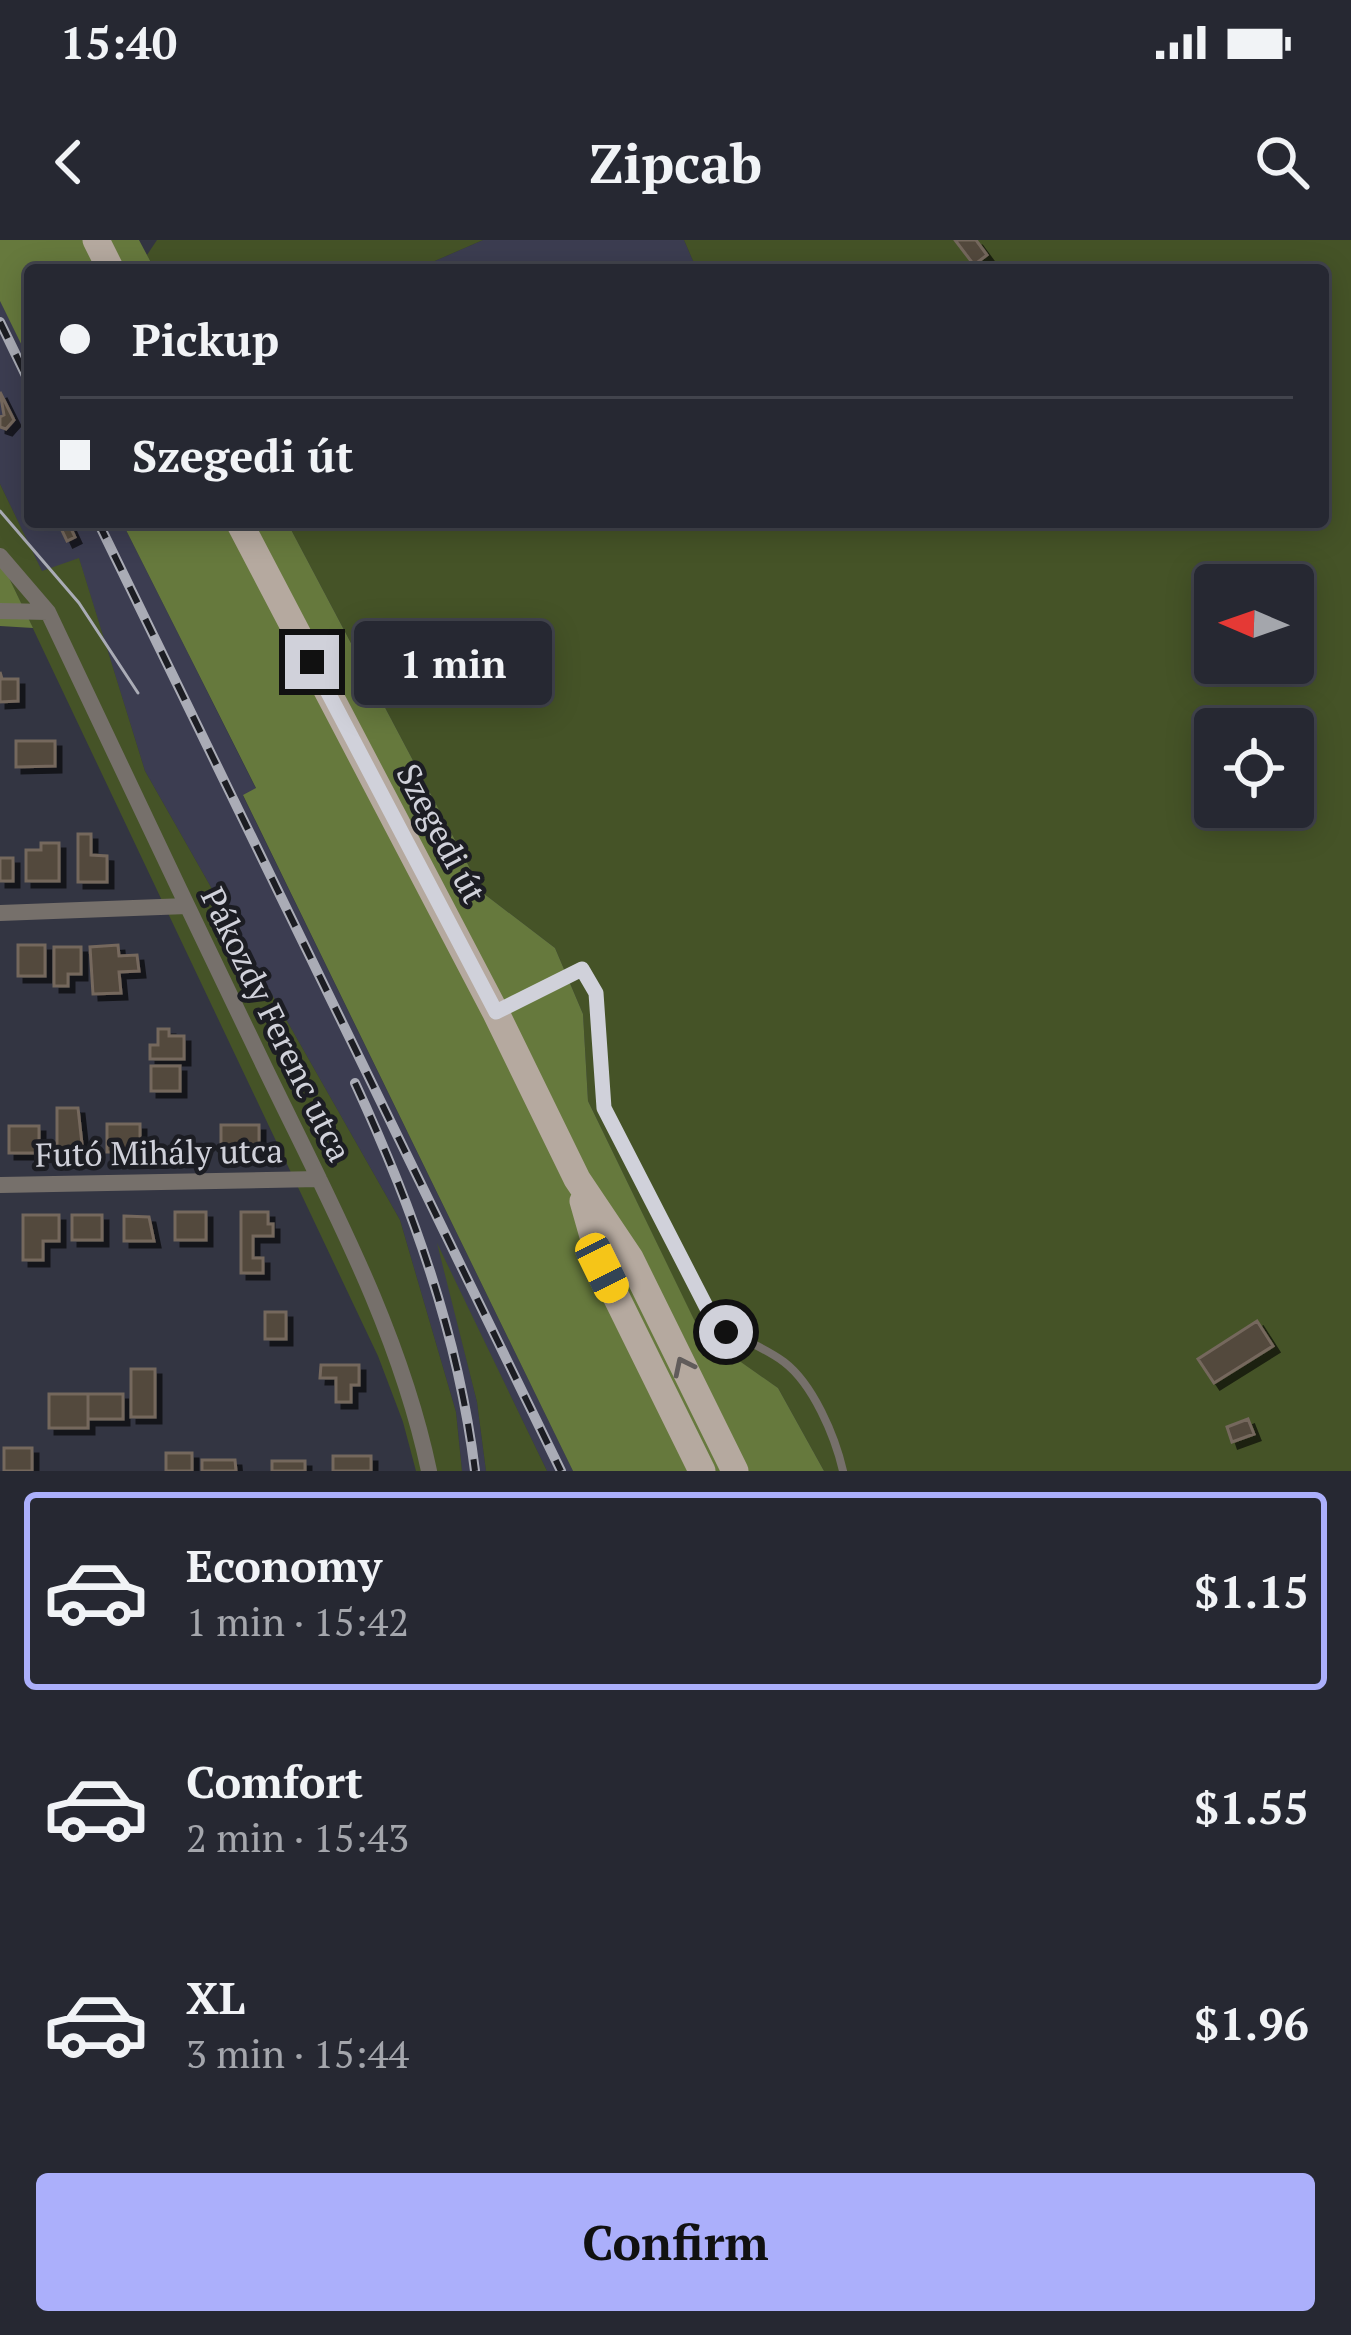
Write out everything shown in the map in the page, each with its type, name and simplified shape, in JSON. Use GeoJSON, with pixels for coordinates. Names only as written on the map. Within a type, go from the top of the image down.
{"type":"FeatureCollection","features":[{"type":"Feature","properties":{"kind":"main road","name":"Szegedi út"},"geometry":{"type":"LineString","coordinates":[[242,528],[496,1012],[578,1180],[630,1258],[734,1471]]}},
{"type":"Feature","properties":{"kind":"main road","name":"Szegedi út"},"geometry":{"type":"LineString","coordinates":[[578,1180],[602,1268],[702,1471]]}},
{"type":"Feature","properties":{"kind":"street","name":"Pákozdy Ferenc utca"},"geometry":{"type":"LineString","coordinates":[[0,556],[48,612],[319,1179],[383,1321],[417,1417],[428,1471]]}},
{"type":"Feature","properties":{"kind":"street"},"geometry":{"type":"LineString","coordinates":[[0,610],[48,612]]}},
{"type":"Feature","properties":{"kind":"street"},"geometry":{"type":"LineString","coordinates":[[0,914],[187,906]]}},
{"type":"Feature","properties":{"kind":"street","name":"Futó Mihály utca"},"geometry":{"type":"LineString","coordinates":[[0,1185],[319,1179]]}},
{"type":"Feature","properties":{"kind":"lane"},"geometry":{"type":"LineString","coordinates":[[496,1012],[582,969],[596,993],[604,1108],[711,1316],[726,1332],[783,1361],[799,1377],[843,1471]]}},
{"type":"Feature","properties":{"kind":"shaded area"},"geometry":{"type":"Polygon","coordinates":[[[483,240],[684,240],[694,264],[428,264],[483,240]]]}},
{"type":"Feature","properties":{"kind":"shaded area"},"geometry":{"type":"Polygon","coordinates":[[[0,301],[24,348],[24,528],[125,528],[256,789],[243,796],[573,1471],[547,1471],[440,1251],[477,1402],[486,1471],[462,1471],[456,1412],[400,1220],[145,771],[79,559],[42,572],[0,484],[0,301]]]}},
{"type":"Feature","properties":{"kind":"green space"},"geometry":{"type":"Polygon","coordinates":[[[0,240],[139,240],[152,264],[24,264],[24,350],[0,301],[0,240]]]}},
{"type":"Feature","properties":{"kind":"green space"},"geometry":{"type":"Polygon","coordinates":[[[157,240],[483,240],[428,264],[152,264],[147,255],[157,240]]]}},
{"type":"Feature","properties":{"kind":"green space"},"geometry":{"type":"Polygon","coordinates":[[[684,240],[1351,240],[1351,1471],[824,1471],[778,1388],[701,1335],[588,1101],[583,1014],[555,948],[483,893],[290,528],[1329,528],[1329,264],[694,264],[684,240]]]}},
{"type":"Feature","properties":{"kind":"green space"},"geometry":{"type":"Polygon","coordinates":[[[0,484],[42,571],[79,558],[145,771],[400,1220],[456,1412],[462,1471],[416,1471],[378,1356],[0,559],[0,484]]]}},
{"type":"Feature","properties":{"kind":"green space"},"geometry":{"type":"Polygon","coordinates":[[[125,528],[290,528],[483,893],[555,948],[583,1014],[588,1101],[701,1334],[778,1388],[824,1471],[573,1471],[243,795],[256,788],[125,528]]]}},
{"type":"Feature","properties":{"kind":"green space"},"geometry":{"type":"Polygon","coordinates":[[[0,559],[33,628],[0,626],[0,559]]]}},
{"type":"Feature","properties":{"kind":"green space"},"geometry":{"type":"Polygon","coordinates":[[[437,1243],[547,1471],[486,1471],[477,1402],[437,1243]]]}},
{"type":"Feature","properties":{"kind":"building"},"geometry":{"type":"Polygon","coordinates":[[[955,240],[976,240],[987,255],[973,264],[955,240]]]}},
{"type":"Feature","properties":{"kind":"building"},"geometry":{"type":"Polygon","coordinates":[[[0,392],[14,420],[6,429],[0,427],[4,415],[0,392]]]}},
{"type":"Feature","properties":{"kind":"building"},"geometry":{"type":"Polygon","coordinates":[[[61,528],[71,528],[75,537],[67,541],[61,528]]]}},
{"type":"Feature","properties":{"kind":"building"},"geometry":{"type":"Polygon","coordinates":[[[0,672],[2,679],[18,679],[18,701],[0,702],[0,672]]]}},
{"type":"Feature","properties":{"kind":"building"},"geometry":{"type":"Polygon","coordinates":[[[16,741],[55,741],[55,766],[16,767],[16,741]]]}},
{"type":"Feature","properties":{"kind":"building"},"geometry":{"type":"Polygon","coordinates":[[[78,834],[91,834],[91,855],[107,856],[107,882],[78,882],[78,834]]]}},
{"type":"Feature","properties":{"kind":"building"},"geometry":{"type":"Polygon","coordinates":[[[41,843],[59,843],[59,881],[26,881],[26,850],[41,850],[41,843]]]}},
{"type":"Feature","properties":{"kind":"building"},"geometry":{"type":"Polygon","coordinates":[[[0,858],[13,858],[13,881],[0,881],[0,858]]]}},
{"type":"Feature","properties":{"kind":"building"},"geometry":{"type":"Polygon","coordinates":[[[18,945],[45,945],[45,976],[18,976],[18,945]]]}},
{"type":"Feature","properties":{"kind":"building"},"geometry":{"type":"Polygon","coordinates":[[[118,945],[119,956],[137,955],[139,971],[119,972],[121,993],[93,994],[90,947],[118,945]]]}},
{"type":"Feature","properties":{"kind":"building"},"geometry":{"type":"Polygon","coordinates":[[[54,947],[81,947],[81,974],[68,974],[68,986],[54,986],[54,947]]]}},
{"type":"Feature","properties":{"kind":"building"},"geometry":{"type":"Polygon","coordinates":[[[158,1029],[169,1029],[169,1036],[184,1036],[184,1059],[150,1059],[150,1045],[158,1045],[158,1029]]]}},
{"type":"Feature","properties":{"kind":"building"},"geometry":{"type":"Polygon","coordinates":[[[151,1066],[180,1066],[180,1091],[151,1091],[151,1066]]]}},
{"type":"Feature","properties":{"kind":"building"},"geometry":{"type":"Polygon","coordinates":[[[57,1108],[78,1108],[82,1144],[78,1151],[57,1151],[57,1108]]]}},
{"type":"Feature","properties":{"kind":"building"},"geometry":{"type":"Polygon","coordinates":[[[107,1124],[140,1124],[140,1142],[134,1142],[134,1152],[107,1152],[107,1124]]]}},
{"type":"Feature","properties":{"kind":"building"},"geometry":{"type":"Polygon","coordinates":[[[221,1125],[259,1125],[259,1150],[221,1150],[221,1125]]]}},
{"type":"Feature","properties":{"kind":"building"},"geometry":{"type":"Polygon","coordinates":[[[9,1126],[39,1126],[39,1153],[9,1153],[9,1126]]]}},
{"type":"Feature","properties":{"kind":"building"},"geometry":{"type":"Polygon","coordinates":[[[175,1212],[206,1212],[206,1240],[175,1240],[175,1212]]]}},
{"type":"Feature","properties":{"kind":"building"},"geometry":{"type":"Polygon","coordinates":[[[241,1212],[268,1212],[268,1224],[273,1224],[273,1236],[253,1236],[253,1258],[263,1258],[263,1273],[241,1273],[241,1212]]]}},
{"type":"Feature","properties":{"kind":"building"},"geometry":{"type":"Polygon","coordinates":[[[23,1215],[59,1215],[59,1241],[43,1241],[43,1260],[23,1260],[23,1215]]]}},
{"type":"Feature","properties":{"kind":"building"},"geometry":{"type":"Polygon","coordinates":[[[72,1215],[102,1215],[102,1240],[72,1240],[72,1215]]]}},
{"type":"Feature","properties":{"kind":"building"},"geometry":{"type":"Polygon","coordinates":[[[124,1216],[149,1217],[154,1241],[124,1241],[124,1216]]]}},
{"type":"Feature","properties":{"kind":"building"},"geometry":{"type":"Polygon","coordinates":[[[265,1312],[286,1312],[286,1339],[265,1339],[265,1312]]]}},
{"type":"Feature","properties":{"kind":"building"},"geometry":{"type":"Polygon","coordinates":[[[1257,1321],[1273,1346],[1214,1383],[1198,1359],[1257,1321]]]}},
{"type":"Feature","properties":{"kind":"building"},"geometry":{"type":"Polygon","coordinates":[[[321,1365],[359,1365],[359,1385],[351,1385],[351,1402],[336,1402],[336,1378],[320,1378],[321,1365]]]}},
{"type":"Feature","properties":{"kind":"building"},"geometry":{"type":"Polygon","coordinates":[[[131,1369],[155,1369],[155,1417],[131,1417],[131,1369]]]}},
{"type":"Feature","properties":{"kind":"building"},"geometry":{"type":"Polygon","coordinates":[[[49,1394],[88,1394],[88,1428],[49,1428],[49,1394]]]}},
{"type":"Feature","properties":{"kind":"building"},"geometry":{"type":"Polygon","coordinates":[[[88,1394],[123,1394],[123,1419],[88,1419],[88,1394]]]}},
{"type":"Feature","properties":{"kind":"building"},"geometry":{"type":"Polygon","coordinates":[[[1248,1419],[1254,1434],[1232,1442],[1227,1427],[1248,1419]]]}},
{"type":"Feature","properties":{"kind":"building"},"geometry":{"type":"Polygon","coordinates":[[[4,1448],[32,1448],[32,1471],[4,1471],[4,1448]]]}},
{"type":"Feature","properties":{"kind":"building"},"geometry":{"type":"Polygon","coordinates":[[[166,1453],[192,1453],[192,1471],[166,1471],[166,1453]]]}},
{"type":"Feature","properties":{"kind":"building"},"geometry":{"type":"Polygon","coordinates":[[[333,1456],[371,1456],[371,1471],[333,1471],[333,1456]]]}},
{"type":"Feature","properties":{"kind":"building"},"geometry":{"type":"Polygon","coordinates":[[[202,1460],[235,1460],[236,1471],[202,1471],[202,1460]]]}},
{"type":"Feature","properties":{"kind":"building"},"geometry":{"type":"Polygon","coordinates":[[[272,1461],[305,1461],[305,1471],[272,1471],[272,1461]]]}},
{"type":"Feature","properties":{"kind":"tram line"},"geometry":{"type":"LineString","coordinates":[[0,511],[79,603],[138,693]]}},
{"type":"Feature","properties":{"kind":"railway"},"geometry":{"type":"LineString","coordinates":[[0,322],[24,372]]}},
{"type":"Feature","properties":{"kind":"railway"},"geometry":{"type":"LineString","coordinates":[[101,528],[561,1471]]}},
{"type":"Feature","properties":{"kind":"railway"},"geometry":{"type":"LineString","coordinates":[[355,1083],[430,1272],[457,1370],[475,1471]]}},
{"type":"Feature","properties":{"kind":"route"},"geometry":{"type":"LineString","coordinates":[[312,662],[496,1012],[582,969],[596,993],[604,1108],[711,1316],[726,1332]]}}]}
